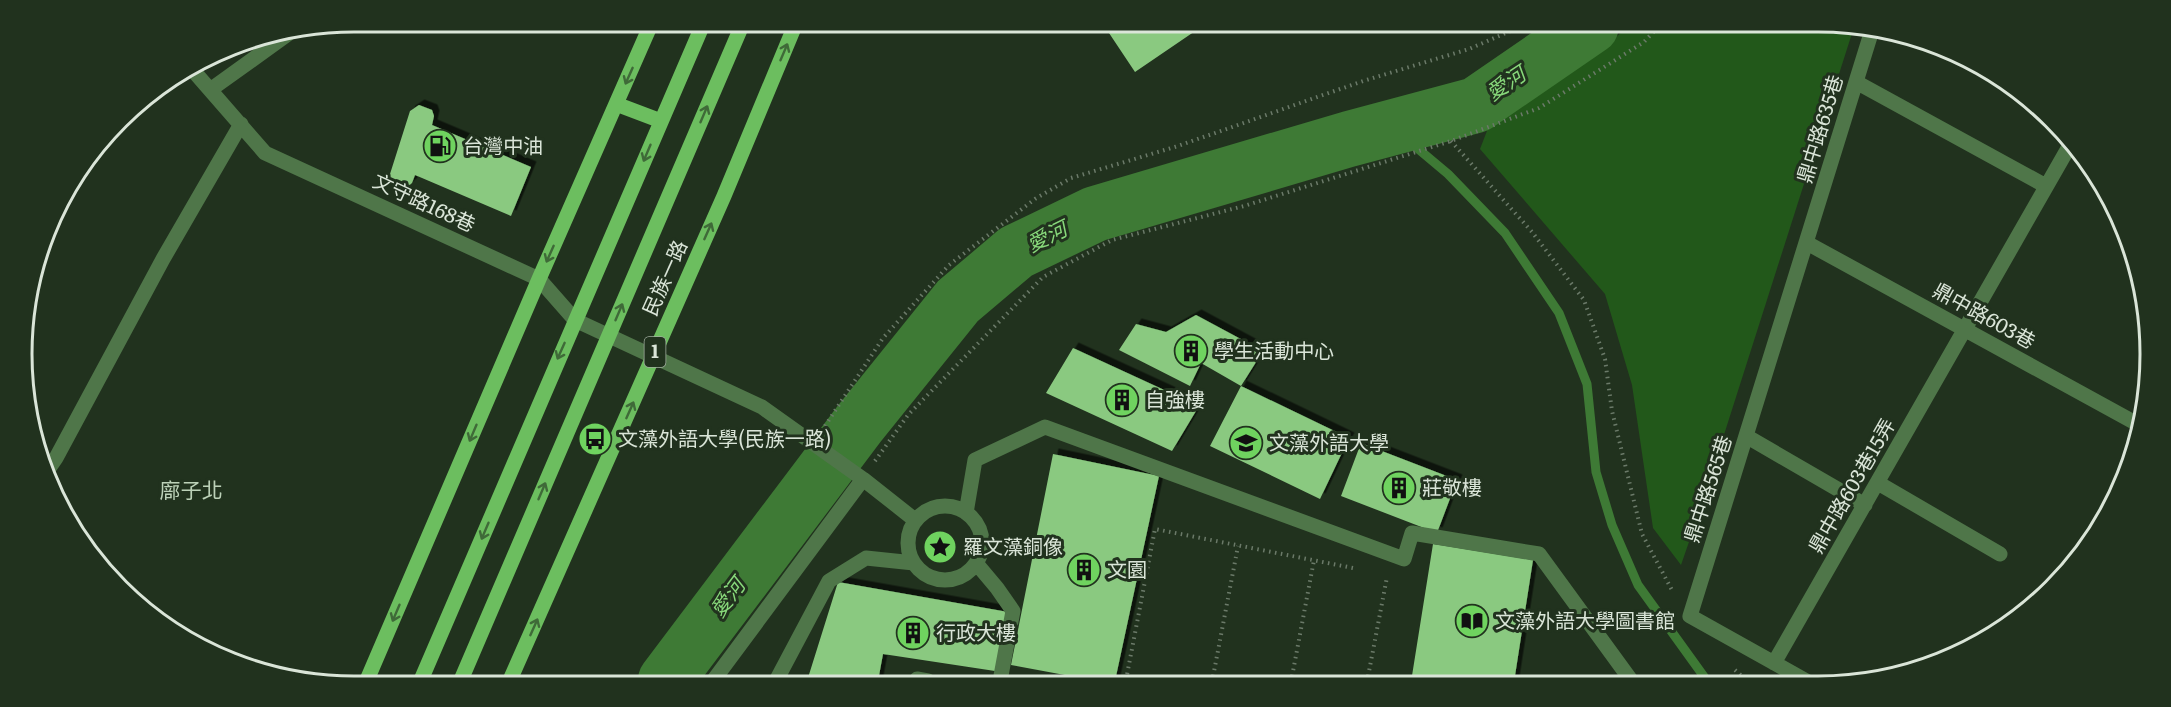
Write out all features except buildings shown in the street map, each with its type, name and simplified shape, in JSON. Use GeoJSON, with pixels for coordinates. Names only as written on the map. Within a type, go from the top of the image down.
{"type":"FeatureCollection","features":[{"type":"Feature","properties":{"kind":"main road"},"geometry":{"type":"LineString","coordinates":[[369,676],[648,32]]}},
{"type":"Feature","properties":{"kind":"main road"},"geometry":{"type":"LineString","coordinates":[[423,676],[700,32]]}},
{"type":"Feature","properties":{"kind":"main road","name":"民族一路"},"geometry":{"type":"LineString","coordinates":[[463,676],[739,32]]}},
{"type":"Feature","properties":{"kind":"main road","name":"民族一路"},"geometry":{"type":"LineString","coordinates":[[512,676],[724,196],[792,32]]}},
{"type":"Feature","properties":{"kind":"main road"},"geometry":{"type":"LineString","coordinates":[[616,104],[661,121]]}},
{"type":"Feature","properties":{"kind":"lane","name":"鼎中路635巷"},"geometry":{"type":"LineString","coordinates":[[1807,243],[1870,36]]}},
{"type":"Feature","properties":{"kind":"lane"},"geometry":{"type":"LineString","coordinates":[[210,90],[279,40]]}},
{"type":"Feature","properties":{"kind":"lane","name":"文守路168巷"},"geometry":{"type":"LineString","coordinates":[[195,73],[265,153],[539,279],[575,320],[762,407],[863,479],[915,520]]}},
{"type":"Feature","properties":{"kind":"lane"},"geometry":{"type":"LineString","coordinates":[[1856,82],[2046,186]]}},
{"type":"Feature","properties":{"kind":"lane"},"geometry":{"type":"LineString","coordinates":[[52,465],[241,124]]}},
{"type":"Feature","properties":{"kind":"lane","name":"鼎中路603巷15弄"},"geometry":{"type":"LineString","coordinates":[[1774,663],[2067,150]]}},
{"type":"Feature","properties":{"kind":"lane","name":"鼎中路603巷"},"geometry":{"type":"LineString","coordinates":[[1807,243],[2132,421]]}},
{"type":"Feature","properties":{"kind":"lane","name":"鼎中路565巷"},"geometry":{"type":"LineString","coordinates":[[1797,676],[1690,616],[1807,243]]}},
{"type":"Feature","properties":{"kind":"lane"},"geometry":{"type":"LineString","coordinates":[[966,513],[975,460],[1045,427],[1404,559],[1412,533],[1539,554],[1629,676]]}},
{"type":"Feature","properties":{"kind":"lane"},"geometry":{"type":"LineString","coordinates":[[1746,436],[1865,505]]}},
{"type":"Feature","properties":{"kind":"lane"},"geometry":{"type":"LineString","coordinates":[[717,676],[863,479]]}},
{"type":"Feature","properties":{"kind":"lane"},"geometry":{"type":"LineString","coordinates":[[1878,483],[2000,554]]}},
{"type":"Feature","properties":{"kind":"lane"},"geometry":{"type":"LineString","coordinates":[[945,506],[966,513],[975,520],[980,531],[981,553],[976,563],[968,572],[957,578],[945,580],[933,578],[922,572],[914,563],[908,542],[915,520],[933,508],[945,506]]}},
{"type":"Feature","properties":{"kind":"lane"},"geometry":{"type":"LineString","coordinates":[[779,676],[829,581],[866,558],[914,563]]}},
{"type":"Feature","properties":{"kind":"lane"},"geometry":{"type":"LineString","coordinates":[[976,563],[1013,612],[1001,676]]}},
{"type":"Feature","properties":{"kind":"path"},"geometry":{"type":"LineString","coordinates":[[814,444],[883,338],[949,265],[1035,199],[1071,178],[1178,146],[1364,81],[1469,49],[1508,32]]}},
{"type":"Feature","properties":{"kind":"path"},"geometry":{"type":"LineString","coordinates":[[863,479],[908,415],[1042,277],[1112,240],[1244,206],[1451,141],[1539,108],[1644,42],[1653,32]]}},
{"type":"Feature","properties":{"kind":"path"},"geometry":{"type":"LineString","coordinates":[[1451,141],[1533,232],[1584,300],[1605,359],[1612,411],[1642,534],[1675,596]]}},
{"type":"Feature","properties":{"kind":"path"},"geometry":{"type":"LineString","coordinates":[[1127,676],[1155,529],[1356,568]]}},
{"type":"Feature","properties":{"kind":"path"},"geometry":{"type":"LineString","coordinates":[[1213,676],[1238,546]]}},
{"type":"Feature","properties":{"kind":"path"},"geometry":{"type":"LineString","coordinates":[[1292,676],[1314,560]]}},
{"type":"Feature","properties":{"kind":"path"},"geometry":{"type":"LineString","coordinates":[[1368,676],[1388,574]]}},
{"type":"Feature","properties":{"kind":"path"},"geometry":{"type":"LineString","coordinates":[[1728,664],[1742,676]]}},
{"type":"Feature","properties":{"kind":"green space"},"geometry":{"type":"Polygon","coordinates":[[[1621,32],[1852,33],[1681,565],[1653,528],[1632,385],[1605,294],[1480,149],[1497,105],[1604,50],[1621,32]]]}},
{"type":"Feature","properties":{"kind":"waterway","name":"愛河"},"geometry":{"type":"LineString","coordinates":[[669,676],[859,424],[958,301],[1016,252],[1095,214],[1349,139],[1476,105],[1582,32]]}},
{"type":"Feature","properties":{"kind":"waterway"},"geometry":{"type":"LineString","coordinates":[[1392,127],[1448,174],[1505,233],[1559,313],[1587,384],[1596,472],[1612,525],[1638,585],[1704,676]]}},
{"type":"Feature","properties":{"kind":"place","name":"台灣中油"},"geometry":{"type":"Point","coordinates":[440,146]}},
{"type":"Feature","properties":{"kind":"place","name":"學生活動中心"},"geometry":{"type":"Point","coordinates":[1191,351]}},
{"type":"Feature","properties":{"kind":"place","name":"自強樓"},"geometry":{"type":"Point","coordinates":[1122,400]}},
{"type":"Feature","properties":{"kind":"place","name":"文藻外語大學(民族一路)"},"geometry":{"type":"Point","coordinates":[595,439]}},
{"type":"Feature","properties":{"kind":"place","name":"文藻外語大學"},"geometry":{"type":"Point","coordinates":[1246,443]}},
{"type":"Feature","properties":{"kind":"place","name":"莊敬樓"},"geometry":{"type":"Point","coordinates":[1399,488]}},
{"type":"Feature","properties":{"kind":"place","name":"羅文藻銅像"},"geometry":{"type":"Point","coordinates":[940,547]}},
{"type":"Feature","properties":{"kind":"place","name":"文園"},"geometry":{"type":"Point","coordinates":[1084,570]}},
{"type":"Feature","properties":{"kind":"place","name":"文藻外語大學圖書館"},"geometry":{"type":"Point","coordinates":[1472,621]}},
{"type":"Feature","properties":{"kind":"place","name":"行政大樓"},"geometry":{"type":"Point","coordinates":[913,633]}},
{"type":"Feature","properties":{"kind":"district","name":"廍子北"},"geometry":{"type":"Point","coordinates":[191,491]}}]}
